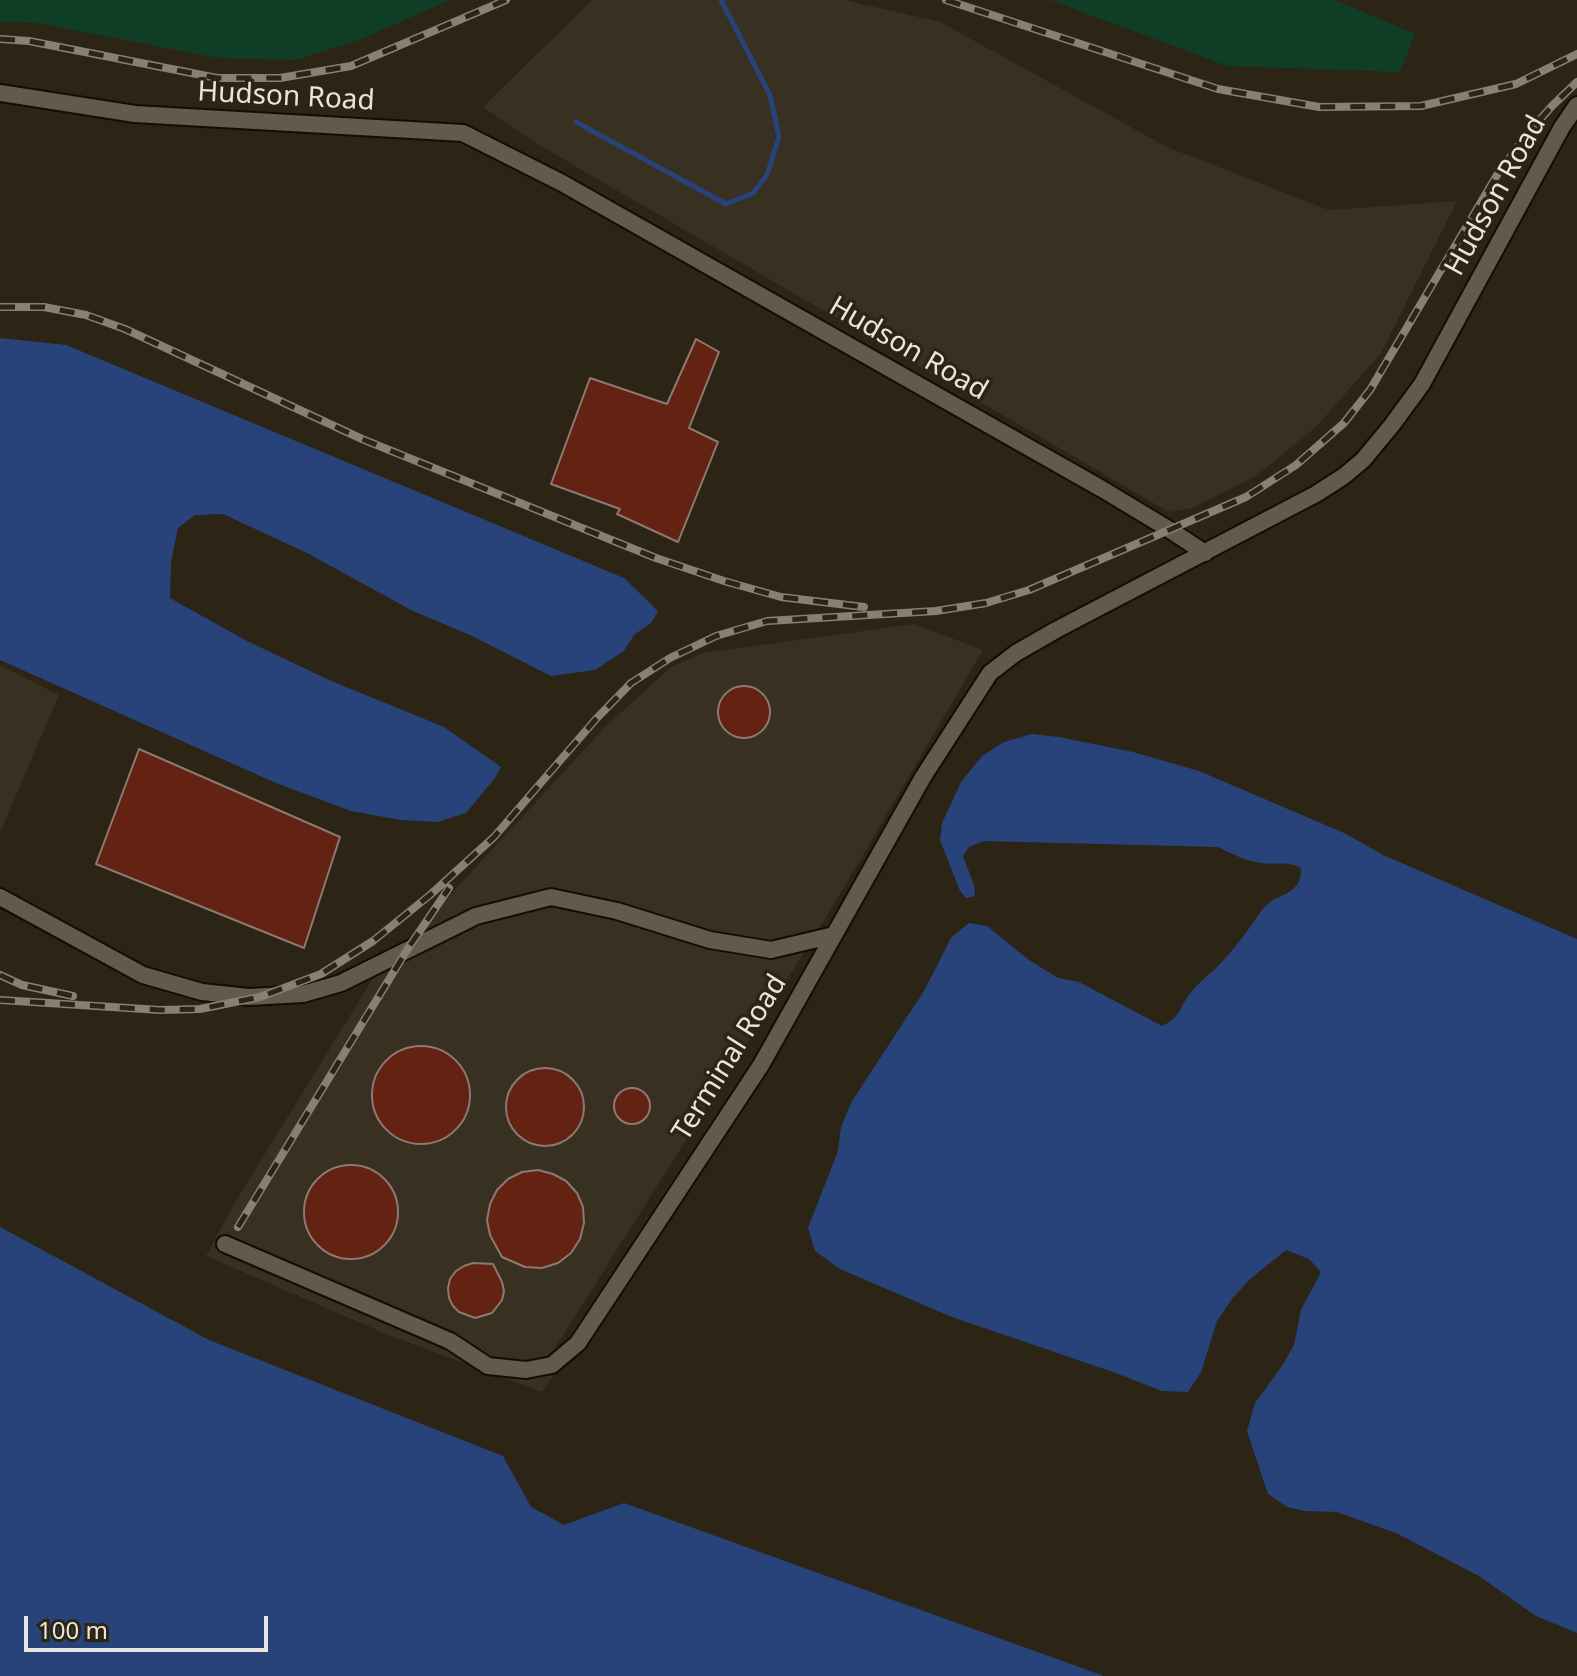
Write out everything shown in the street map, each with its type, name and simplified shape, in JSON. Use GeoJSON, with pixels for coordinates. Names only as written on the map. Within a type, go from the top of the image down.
{"type":"FeatureCollection","features":[{"type":"Feature","properties":{"kind":"street","name":"Hudson Road"},"geometry":{"type":"LineString","coordinates":[[0,93],[135,114],[463,133],[603,206],[1102,489],[1205,553],[1316,494],[1363,460],[1422,384],[1562,127],[1577,105]]}},
{"type":"Feature","properties":{"kind":"street","name":"Terminal Road"},"geometry":{"type":"LineString","coordinates":[[225,1244],[450,1341],[488,1366],[526,1370],[552,1365],[578,1343],[761,1065],[923,777],[990,673],[1016,653],[1056,630],[1205,553]]}},
{"type":"Feature","properties":{"kind":"street"},"geometry":{"type":"LineString","coordinates":[[0,897],[143,975],[202,992],[249,997],[303,994],[341,983],[476,916],[551,897],[617,911],[710,940],[771,950],[834,935]]}},
{"type":"Feature","properties":{"kind":"shaded area"},"geometry":{"type":"Polygon","coordinates":[[[592,0],[845,0],[940,22],[1167,147],[1329,210],[1457,201],[1381,353],[1317,426],[1256,476],[1192,508],[1169,512],[539,145],[483,107],[592,0]]]}},
{"type":"Feature","properties":{"kind":"shaded area"},"geometry":{"type":"Polygon","coordinates":[[[914,624],[983,650],[829,913],[557,1345],[555,1373],[542,1392],[386,1334],[206,1256],[234,1204],[372,980],[605,727],[671,667],[703,653],[914,624]]]}},
{"type":"Feature","properties":{"kind":"shaded area"},"geometry":{"type":"Polygon","coordinates":[[[0,665],[59,695],[0,833],[0,665]]]}},
{"type":"Feature","properties":{"kind":"green space"},"geometry":{"type":"Polygon","coordinates":[[[0,0],[450,0],[359,40],[296,60],[218,58],[37,23],[0,22],[0,0]]]}},
{"type":"Feature","properties":{"kind":"green space"},"geometry":{"type":"Polygon","coordinates":[[[1050,0],[1335,0],[1415,34],[1400,72],[1227,66],[1050,0]]]}},
{"type":"Feature","properties":{"kind":"water"},"geometry":{"type":"Polygon","coordinates":[[[0,338],[66,345],[624,578],[658,611],[651,623],[634,635],[624,651],[595,670],[551,676],[470,635],[413,611],[307,553],[223,514],[195,515],[178,528],[171,562],[170,598],[245,640],[329,680],[444,727],[501,767],[466,813],[437,822],[401,820],[351,811],[276,783],[0,660],[0,338]]]}},
{"type":"Feature","properties":{"kind":"water"},"geometry":{"type":"Polygon","coordinates":[[[1032,734],[1133,752],[1199,771],[1577,939],[1577,1633],[1536,1616],[1479,1576],[1396,1533],[1337,1512],[1287,1507],[1268,1494],[1247,1431],[1255,1403],[1294,1345],[1301,1310],[1321,1272],[1309,1259],[1286,1250],[1249,1280],[1217,1321],[1201,1372],[1188,1392],[1162,1391],[952,1317],[840,1269],[815,1251],[808,1228],[838,1151],[841,1127],[852,1101],[924,991],[951,938],[969,923],[987,926],[1029,960],[1058,978],[1079,982],[1162,1026],[1176,1016],[1185,1000],[1226,958],[1267,904],[1292,890],[1300,878],[1301,868],[1296,866],[1250,861],[1218,847],[984,841],[969,847],[963,856],[975,896],[966,898],[960,891],[940,840],[942,823],[961,782],[982,756],[1004,742],[1032,734]]]}},
{"type":"Feature","properties":{"kind":"water"},"geometry":{"type":"Polygon","coordinates":[[[0,1227],[209,1340],[503,1456],[531,1507],[564,1525],[624,1503],[1104,1676],[0,1676],[0,1227]]]}},
{"type":"Feature","properties":{"kind":"building"},"geometry":{"type":"Polygon","coordinates":[[[696,339],[719,352],[689,428],[718,442],[678,542],[617,514],[620,509],[551,484],[590,378],[667,404],[696,339]]]}},
{"type":"Feature","properties":{"kind":"building"},"geometry":{"type":"Polygon","coordinates":[[[744,686],[762,694],[770,712],[762,730],[744,738],[726,730],[718,712],[726,694],[744,686]]]}},
{"type":"Feature","properties":{"kind":"building"},"geometry":{"type":"Polygon","coordinates":[[[139,749],[340,837],[304,948],[96,864],[139,749]]]}},
{"type":"Feature","properties":{"kind":"building"},"geometry":{"type":"Polygon","coordinates":[[[421,1046],[440,1050],[455,1061],[466,1076],[470,1095],[466,1114],[455,1129],[440,1140],[421,1144],[402,1140],[387,1129],[376,1114],[372,1095],[376,1076],[387,1061],[402,1050],[421,1046]]]}},
{"type":"Feature","properties":{"kind":"building"},"geometry":{"type":"Polygon","coordinates":[[[545,1068],[560,1071],[572,1080],[581,1092],[584,1107],[581,1122],[572,1134],[560,1143],[545,1146],[530,1143],[518,1134],[509,1122],[506,1107],[509,1092],[518,1080],[530,1071],[545,1068]]]}},
{"type":"Feature","properties":{"kind":"building"},"geometry":{"type":"Polygon","coordinates":[[[632,1088],[645,1093],[650,1106],[645,1119],[632,1124],[619,1119],[614,1106],[619,1093],[632,1088]]]}},
{"type":"Feature","properties":{"kind":"building"},"geometry":{"type":"Polygon","coordinates":[[[351,1165],[369,1168],[384,1179],[395,1194],[398,1212],[395,1230],[384,1245],[369,1256],[351,1259],[333,1256],[318,1245],[307,1230],[304,1212],[307,1194],[318,1179],[333,1168],[351,1165]]]}},
{"type":"Feature","properties":{"kind":"building"},"geometry":{"type":"Polygon","coordinates":[[[538,1170],[566,1181],[577,1193],[583,1207],[584,1223],[580,1239],[571,1253],[558,1263],[542,1268],[525,1267],[502,1257],[490,1235],[487,1220],[497,1190],[508,1179],[522,1172],[538,1170]]]}},
{"type":"Feature","properties":{"kind":"building"},"geometry":{"type":"Polygon","coordinates":[[[473,1263],[493,1264],[504,1291],[502,1300],[492,1313],[475,1318],[453,1306],[448,1288],[456,1271],[473,1263]]]}},
{"type":"Feature","properties":{"kind":"waterway"},"geometry":{"type":"LineString","coordinates":[[576,122],[726,204],[753,193],[767,175],[779,137],[770,95],[721,0]]}},
{"type":"Feature","properties":{"kind":"railway"},"geometry":{"type":"LineString","coordinates":[[0,39],[29,41],[217,78],[280,78],[351,66],[506,0]]}},
{"type":"Feature","properties":{"kind":"railway"},"geometry":{"type":"LineString","coordinates":[[946,0],[1218,89],[1319,107],[1421,106],[1516,84],[1577,54]]}},
{"type":"Feature","properties":{"kind":"railway"},"geometry":{"type":"LineString","coordinates":[[0,1000],[160,1010],[200,1009],[260,997],[321,974],[373,941],[430,895],[494,837],[631,683],[670,658],[716,636],[767,621],[936,611],[986,603],[1029,590],[1246,497],[1296,465],[1344,423],[1370,390],[1497,175],[1528,133],[1577,82]]}},
{"type":"Feature","properties":{"kind":"railway"},"geometry":{"type":"LineString","coordinates":[[0,307],[44,307],[86,315],[125,329],[362,439],[656,558],[781,597],[864,607]]}},
{"type":"Feature","properties":{"kind":"railway"},"geometry":{"type":"LineString","coordinates":[[238,1227],[407,950],[449,888]]}},
{"type":"Feature","properties":{"kind":"railway"},"geometry":{"type":"LineString","coordinates":[[0,975],[22,985],[73,996]]}}]}
